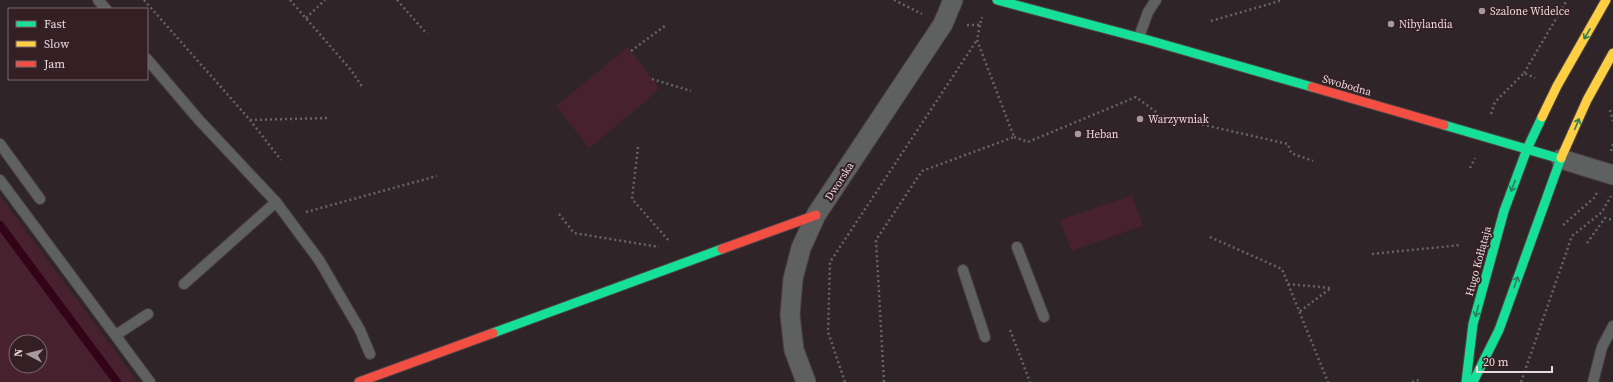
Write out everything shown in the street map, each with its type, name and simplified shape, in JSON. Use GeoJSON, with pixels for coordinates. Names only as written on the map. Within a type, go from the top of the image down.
{"type":"FeatureCollection","features":[{"type":"Feature","properties":{"kind":"street","name":"Dworska"},"geometry":{"type":"LineString","coordinates":[[806,382],[794,350],[790,315],[793,279],[801,248],[816,215],[943,24],[953,0]]}},
{"type":"Feature","properties":{"kind":"street","name":"Swobodna"},"geometry":{"type":"LineString","coordinates":[[997,0],[1138,37],[1561,160]]}},
{"type":"Feature","properties":{"kind":"street"},"geometry":{"type":"LineString","coordinates":[[1527,150],[1557,86],[1606,0]]}},
{"type":"Feature","properties":{"kind":"street"},"geometry":{"type":"LineString","coordinates":[[1473,382],[1499,330],[1561,160],[1587,100],[1613,53]]}},
{"type":"Feature","properties":{"kind":"street","name":"Hugo Kołłątaja"},"geometry":{"type":"LineString","coordinates":[[1466,382],[1475,316],[1504,211],[1527,150]]}},
{"type":"Feature","properties":{"kind":"street"},"geometry":{"type":"LineString","coordinates":[[1561,160],[1613,175]]}},
{"type":"Feature","properties":{"kind":"street"},"geometry":{"type":"LineString","coordinates":[[359,382],[395,376],[700,257],[816,215]]}},
{"type":"Feature","properties":{"kind":"lane"},"geometry":{"type":"LineString","coordinates":[[98,0],[105,8]]}},
{"type":"Feature","properties":{"kind":"lane"},"geometry":{"type":"LineString","coordinates":[[1138,37],[1148,12],[1156,0]]}},
{"type":"Feature","properties":{"kind":"lane"},"geometry":{"type":"LineString","coordinates":[[148,60],[199,120],[276,202],[319,260],[360,330],[370,354]]}},
{"type":"Feature","properties":{"kind":"lane"},"geometry":{"type":"LineString","coordinates":[[1602,72],[1613,64]]}},
{"type":"Feature","properties":{"kind":"lane"},"geometry":{"type":"LineString","coordinates":[[0,144],[40,199]]}},
{"type":"Feature","properties":{"kind":"lane"},"geometry":{"type":"LineString","coordinates":[[0,180],[150,382]]}},
{"type":"Feature","properties":{"kind":"lane"},"geometry":{"type":"LineString","coordinates":[[184,284],[276,202]]}},
{"type":"Feature","properties":{"kind":"lane"},"geometry":{"type":"LineString","coordinates":[[1017,247],[1044,317]]}},
{"type":"Feature","properties":{"kind":"lane"},"geometry":{"type":"LineString","coordinates":[[963,270],[985,338]]}},
{"type":"Feature","properties":{"kind":"lane"},"geometry":{"type":"LineString","coordinates":[[116,335],[148,314]]}},
{"type":"Feature","properties":{"kind":"lane"},"geometry":{"type":"LineString","coordinates":[[1593,382],[1602,347],[1613,326]]}},
{"type":"Feature","properties":{"kind":"path"},"geometry":{"type":"LineString","coordinates":[[144,0],[250,120],[281,160]]}},
{"type":"Feature","properties":{"kind":"path"},"geometry":{"type":"LineString","coordinates":[[290,0],[351,70],[364,88]]}},
{"type":"Feature","properties":{"kind":"path"},"geometry":{"type":"LineString","coordinates":[[306,18],[325,0]]}},
{"type":"Feature","properties":{"kind":"path"},"geometry":{"type":"LineString","coordinates":[[397,0],[427,34]]}},
{"type":"Feature","properties":{"kind":"path"},"geometry":{"type":"LineString","coordinates":[[1212,21],[1283,0]]}},
{"type":"Feature","properties":{"kind":"path"},"geometry":{"type":"LineString","coordinates":[[1524,73],[1567,0]]}},
{"type":"Feature","properties":{"kind":"path"},"geometry":{"type":"LineString","coordinates":[[631,51],[666,25]]}},
{"type":"Feature","properties":{"kind":"path"},"geometry":{"type":"LineString","coordinates":[[845,382],[828,332],[830,262],[977,40],[980,25]]}},
{"type":"Feature","properties":{"kind":"path"},"geometry":{"type":"LineString","coordinates":[[977,40],[1014,137]]}},
{"type":"Feature","properties":{"kind":"path"},"geometry":{"type":"LineString","coordinates":[[652,79],[691,91]]}},
{"type":"Feature","properties":{"kind":"path"},"geometry":{"type":"LineString","coordinates":[[884,382],[876,240],[922,171],[1014,137],[1028,142],[1136,97],[1160,115],[1288,144],[1291,153],[1313,160]]}},
{"type":"Feature","properties":{"kind":"path"},"geometry":{"type":"LineString","coordinates":[[1610,110],[1613,121]]}},
{"type":"Feature","properties":{"kind":"path"},"geometry":{"type":"LineString","coordinates":[[250,120],[329,118]]}},
{"type":"Feature","properties":{"kind":"path"},"geometry":{"type":"LineString","coordinates":[[638,147],[632,199],[677,250],[700,257]]}},
{"type":"Feature","properties":{"kind":"path"},"geometry":{"type":"LineString","coordinates":[[286,217],[437,176]]}},
{"type":"Feature","properties":{"kind":"path"},"geometry":{"type":"LineString","coordinates":[[1521,382],[1572,236],[1602,212],[1613,192]]}},
{"type":"Feature","properties":{"kind":"path"},"geometry":{"type":"LineString","coordinates":[[559,214],[574,233],[662,247]]}},
{"type":"Feature","properties":{"kind":"path"},"geometry":{"type":"LineString","coordinates":[[1587,243],[1605,218],[1613,220]]}},
{"type":"Feature","properties":{"kind":"path"},"geometry":{"type":"LineString","coordinates":[[1210,237],[1282,269],[1328,382]]}},
{"type":"Feature","properties":{"kind":"path"},"geometry":{"type":"LineString","coordinates":[[1372,254],[1460,245]]}},
{"type":"Feature","properties":{"kind":"path"},"geometry":{"type":"LineString","coordinates":[[1288,284],[1331,288],[1299,312]]}},
{"type":"Feature","properties":{"kind":"path"},"geometry":{"type":"LineString","coordinates":[[1010,330],[1030,382]]}},
{"type":"Feature","properties":{"kind":"path"},"geometry":{"type":"LineString","coordinates":[[1412,382],[1419,380]]}},
{"type":"Feature","properties":{"kind":"shaded area"},"geometry":{"type":"Polygon","coordinates":[[[628,47],[659,88],[645,102],[589,148],[556,106],[628,47]]]}},
{"type":"Feature","properties":{"kind":"shaded area"},"geometry":{"type":"Polygon","coordinates":[[[1132,195],[1143,226],[1071,251],[1060,220],[1132,195]]]}},
{"type":"Feature","properties":{"kind":"shaded area"},"geometry":{"type":"Polygon","coordinates":[[[0,196],[138,382],[0,382],[0,196]]]}},
{"type":"Feature","properties":{"kind":"waterway"},"geometry":{"type":"LineString","coordinates":[[0,225],[117,382]]}},
{"type":"Feature","properties":{"kind":"traffic: fast"},"geometry":{"type":"LineString","coordinates":[[997,0],[1148,40],[1312,87]]}},
{"type":"Feature","properties":{"kind":"traffic: fast"},"geometry":{"type":"LineString","coordinates":[[1466,382],[1473,324],[1504,211],[1527,149],[1542,117]]}},
{"type":"Feature","properties":{"kind":"traffic: fast"},"geometry":{"type":"LineString","coordinates":[[1444,125],[1561,159]]}},
{"type":"Feature","properties":{"kind":"traffic: fast"},"geometry":{"type":"LineString","coordinates":[[1473,382],[1499,330],[1561,158]]}},
{"type":"Feature","properties":{"kind":"traffic: fast"},"geometry":{"type":"LineString","coordinates":[[493,333],[722,249]]}},
{"type":"Feature","properties":{"kind":"traffic: slow"},"geometry":{"type":"LineString","coordinates":[[1542,117],[1557,86],[1606,0]]}},
{"type":"Feature","properties":{"kind":"traffic: slow"},"geometry":{"type":"LineString","coordinates":[[1561,158],[1587,100],[1613,53]]}},
{"type":"Feature","properties":{"kind":"traffic: jam"},"geometry":{"type":"LineString","coordinates":[[1312,87],[1444,125]]}},
{"type":"Feature","properties":{"kind":"traffic: jam"},"geometry":{"type":"LineString","coordinates":[[722,249],[816,215]]}},
{"type":"Feature","properties":{"kind":"traffic: jam"},"geometry":{"type":"LineString","coordinates":[[359,382],[493,333]]}},
{"type":"Feature","properties":{"kind":"place","name":"Szalone Widelce"},"geometry":{"type":"Point","coordinates":[1482,11]}},
{"type":"Feature","properties":{"kind":"place","name":"Nibylandia"},"geometry":{"type":"Point","coordinates":[1391,24]}},
{"type":"Feature","properties":{"kind":"place","name":"Warzywniak"},"geometry":{"type":"Point","coordinates":[1140,119]}},
{"type":"Feature","properties":{"kind":"place","name":"Heban"},"geometry":{"type":"Point","coordinates":[1078,134]}}]}
